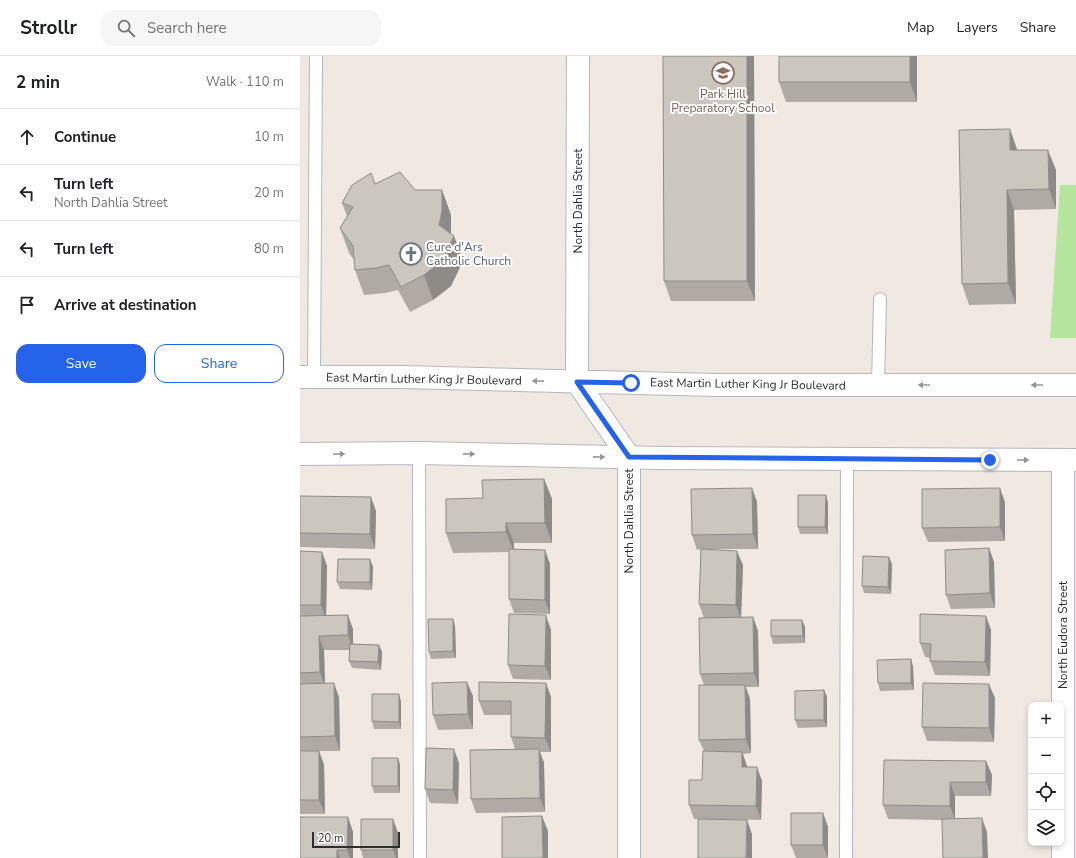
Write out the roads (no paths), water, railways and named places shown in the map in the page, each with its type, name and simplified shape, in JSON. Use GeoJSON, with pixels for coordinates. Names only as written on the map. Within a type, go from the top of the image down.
{"type":"FeatureCollection","features":[{"type":"Feature","properties":{"kind":"main road","name":"North Dahlia Street"},"geometry":{"type":"LineString","coordinates":[[578,56],[577,382],[629,457],[629,858]]}},
{"type":"Feature","properties":{"kind":"main road","name":"East Martin Luther King Jr Boulevard"},"geometry":{"type":"LineString","coordinates":[[307,377],[402,377],[717,385],[1076,386]]}},
{"type":"Feature","properties":{"kind":"main road"},"geometry":{"type":"LineString","coordinates":[[300,454],[420,453],[629,457],[1070,460]]}},
{"type":"Feature","properties":{"kind":"main road","name":"North Eudora Street"},"geometry":{"type":"LineString","coordinates":[[1063,858],[1070,460]]}},
{"type":"Feature","properties":{"kind":"lane"},"geometry":{"type":"LineString","coordinates":[[307,377],[316,56]]}},
{"type":"Feature","properties":{"kind":"lane"},"geometry":{"type":"LineString","coordinates":[[878,385],[880,299]]}},
{"type":"Feature","properties":{"kind":"lane"},"geometry":{"type":"LineString","coordinates":[[420,453],[420,858]]}},
{"type":"Feature","properties":{"kind":"lane"},"geometry":{"type":"LineString","coordinates":[[846,858],[847,459]]}},
{"type":"Feature","properties":{"kind":"place","name":"Park Hill Preparatory School"},"geometry":{"type":"Point","coordinates":[723,73]}},
{"type":"Feature","properties":{"kind":"place","name":"Cure d'Ars Catholic Church"},"geometry":{"type":"Point","coordinates":[411,254]}}]}
